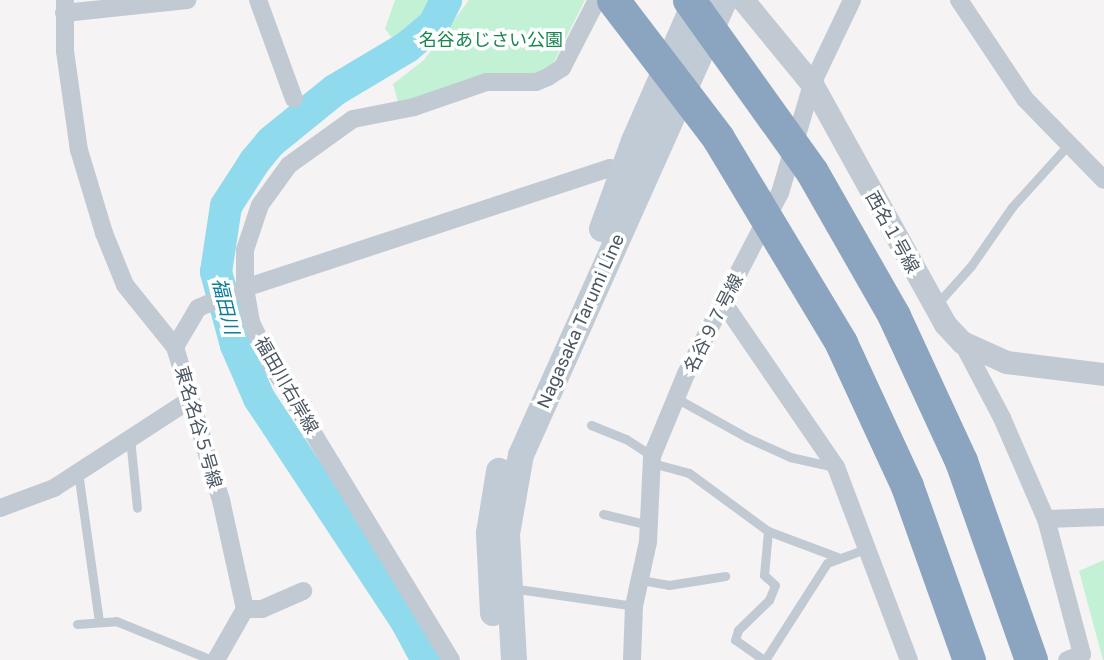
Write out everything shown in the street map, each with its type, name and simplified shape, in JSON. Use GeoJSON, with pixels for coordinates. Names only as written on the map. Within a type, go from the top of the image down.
{"type":"FeatureCollection","features":[{"type":"Feature","properties":{"kind":"highway"},"geometry":{"type":"LineString","coordinates":[[613,0],[725,148],[841,342],[907,486],[969,660]]}},
{"type":"Feature","properties":{"kind":"highway"},"geometry":{"type":"LineString","coordinates":[[689,0],[792,141],[894,316],[961,461],[1031,660]]}},
{"type":"Feature","properties":{"kind":"main road","name":"Nagasaka Tarumi Line"},"geometry":{"type":"LineString","coordinates":[[514,660],[507,534],[521,456],[634,177],[696,0]]}},
{"type":"Feature","properties":{"kind":"main road","name":"Nagasaka Tarumi Line"},"geometry":{"type":"LineString","coordinates":[[496,660],[489,533],[504,452],[634,177],[725,0]]}},
{"type":"Feature","properties":{"kind":"street"},"geometry":{"type":"LineString","coordinates":[[64,6],[187,0]]}},
{"type":"Feature","properties":{"kind":"street"},"geometry":{"type":"LineString","coordinates":[[258,0],[294,99]]}},
{"type":"Feature","properties":{"kind":"street","name":"福田川右岸線"},"geometry":{"type":"LineString","coordinates":[[452,660],[272,366],[251,322],[244,288],[245,250],[260,205],[289,165],[353,119],[414,107],[486,82],[536,82],[562,68],[597,0]]}},
{"type":"Feature","properties":{"kind":"street","name":"西名１号線"},"geometry":{"type":"LineString","coordinates":[[743,0],[812,84],[935,307],[962,342],[1006,362],[1104,374]]}},
{"type":"Feature","properties":{"kind":"street","name":"名谷９７号線"},"geometry":{"type":"LineString","coordinates":[[632,660],[634,606],[641,580],[649,525],[652,460],[676,398],[780,193],[812,84],[852,0]]}},
{"type":"Feature","properties":{"kind":"street"},"geometry":{"type":"LineString","coordinates":[[959,0],[999,66],[1104,180]]}},
{"type":"Feature","properties":{"kind":"street","name":"東名名谷５号線"},"geometry":{"type":"LineString","coordinates":[[64,6],[79,150],[104,233],[125,285],[175,347],[221,500],[245,608]]}},
{"type":"Feature","properties":{"kind":"street"},"geometry":{"type":"LineString","coordinates":[[175,347],[198,308],[244,288],[610,167],[634,177]]}},
{"type":"Feature","properties":{"kind":"street"},"geometry":{"type":"LineString","coordinates":[[723,302],[836,467],[909,660]]}},
{"type":"Feature","properties":{"kind":"street"},"geometry":{"type":"LineString","coordinates":[[962,342],[1003,418],[1046,519],[1083,654],[1067,660]]}},
{"type":"Feature","properties":{"kind":"street"},"geometry":{"type":"LineString","coordinates":[[0,508],[54,488],[191,399]]}},
{"type":"Feature","properties":{"kind":"street"},"geometry":{"type":"LineString","coordinates":[[1046,519],[1104,517]]}},
{"type":"Feature","properties":{"kind":"street"},"geometry":{"type":"LineString","coordinates":[[214,660],[245,608],[262,609],[303,591]]}},
{"type":"Feature","properties":{"kind":"lane"},"geometry":{"type":"LineString","coordinates":[[935,307],[971,266],[1012,207],[1069,144]]}},
{"type":"Feature","properties":{"kind":"lane"},"geometry":{"type":"LineString","coordinates":[[676,398],[769,447],[836,467]]}},
{"type":"Feature","properties":{"kind":"lane"},"geometry":{"type":"LineString","coordinates":[[591,425],[626,439],[652,460],[688,473],[768,531],[837,557]]}},
{"type":"Feature","properties":{"kind":"lane"},"geometry":{"type":"LineString","coordinates":[[130,438],[137,508]]}},
{"type":"Feature","properties":{"kind":"lane"},"geometry":{"type":"LineString","coordinates":[[78,472],[99,622]]}},
{"type":"Feature","properties":{"kind":"lane"},"geometry":{"type":"LineString","coordinates":[[603,514],[649,525]]}},
{"type":"Feature","properties":{"kind":"lane"},"geometry":{"type":"LineString","coordinates":[[768,531],[764,575],[775,585],[769,600],[738,630],[735,640],[765,660],[827,563],[837,557],[868,548]]}},
{"type":"Feature","properties":{"kind":"lane"},"geometry":{"type":"LineString","coordinates":[[641,580],[670,585],[725,576]]}},
{"type":"Feature","properties":{"kind":"lane"},"geometry":{"type":"LineString","coordinates":[[509,588],[634,606]]}},
{"type":"Feature","properties":{"kind":"lane"},"geometry":{"type":"LineString","coordinates":[[77,624],[116,621],[214,660]]}},
{"type":"Feature","properties":{"kind":"green space","name":"名谷あじさい公園"},"geometry":{"type":"Polygon","coordinates":[[[395,0],[434,0],[398,45],[385,29],[395,0]]]}},
{"type":"Feature","properties":{"kind":"green space","name":"名谷あじさい公園"},"geometry":{"type":"Polygon","coordinates":[[[469,0],[585,0],[551,68],[536,75],[399,105],[393,84],[424,60],[469,0]]]}},
{"type":"Feature","properties":{"kind":"green space"},"geometry":{"type":"Polygon","coordinates":[[[1104,560],[1104,660],[1103,660],[1079,571],[1104,560]]]}},
{"type":"Feature","properties":{"kind":"waterway","name":"福田川"},"geometry":{"type":"LineString","coordinates":[[427,660],[406,621],[259,398],[236,345],[216,272],[226,206],[255,161],[272,141],[335,90],[407,47],[434,24],[446,0]]}}]}
